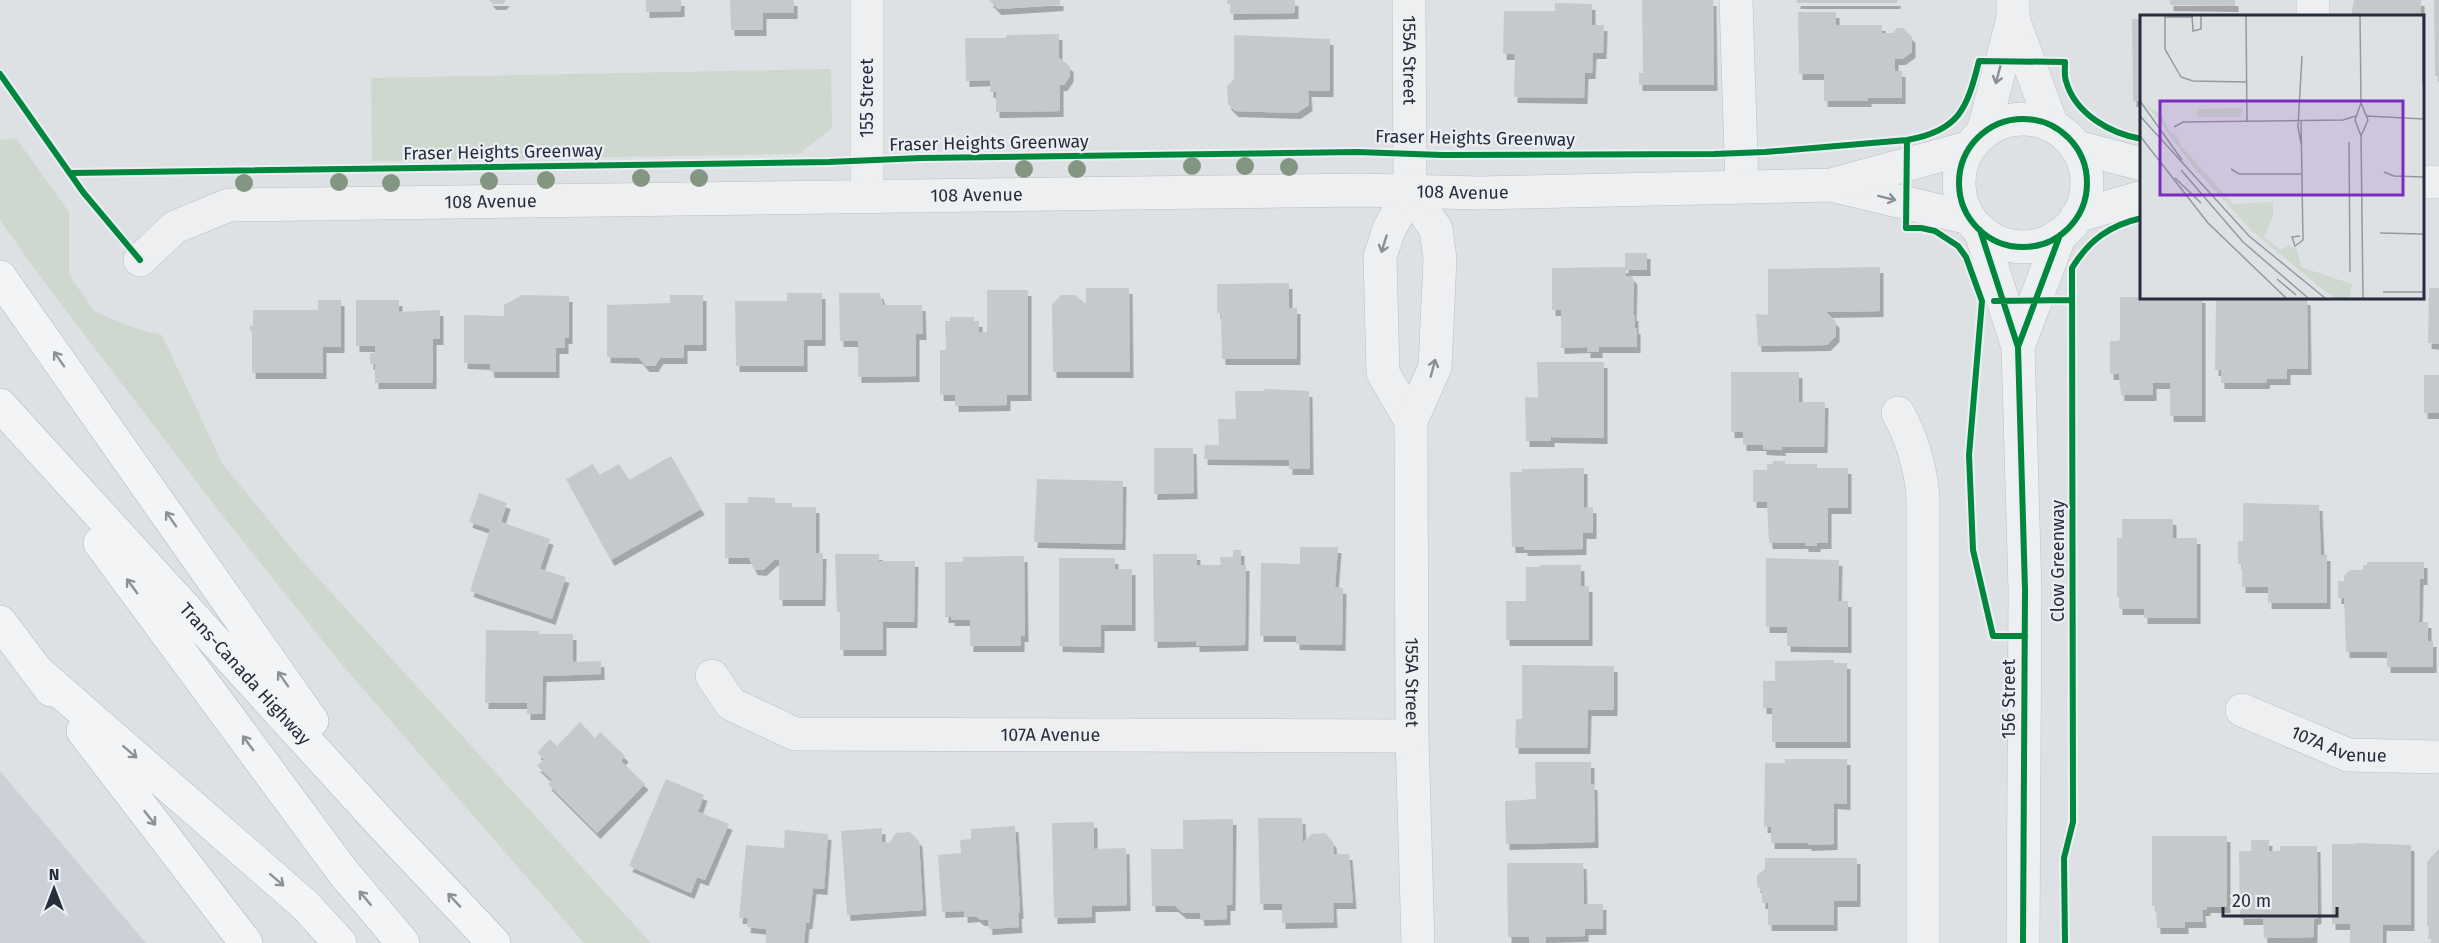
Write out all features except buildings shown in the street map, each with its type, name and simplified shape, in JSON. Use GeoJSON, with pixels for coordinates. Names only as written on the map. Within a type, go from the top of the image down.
{"type":"FeatureCollection","features":[{"type":"Feature","properties":{"kind":"highway"},"geometry":{"type":"LineString","coordinates":[[0,277],[388,831]]}},
{"type":"Feature","properties":{"kind":"highway"},"geometry":{"type":"LineString","coordinates":[[0,406],[343,872],[403,943]]}},
{"type":"Feature","properties":{"kind":"highway","name":"Trans-Canada Highway"},"geometry":{"type":"LineString","coordinates":[[0,406],[388,831],[494,943]]}},
{"type":"Feature","properties":{"kind":"highway"},"geometry":{"type":"LineString","coordinates":[[0,622],[246,943]]}},
{"type":"Feature","properties":{"kind":"highway"},"geometry":{"type":"LineString","coordinates":[[38,672],[305,904],[340,943]]}},
{"type":"Feature","properties":{"kind":"street","name":"155 Street"},"geometry":{"type":"LineString","coordinates":[[867,0],[867,197]]}},
{"type":"Feature","properties":{"kind":"street","name":"155A Street"},"geometry":{"type":"LineString","coordinates":[[1409,0],[1410,192],[1389,229],[1380,257],[1380,269],[1383,373],[1411,421]]}},
{"type":"Feature","properties":{"kind":"street"},"geometry":{"type":"LineString","coordinates":[[1736,0],[1742,186]]}},
{"type":"Feature","properties":{"kind":"street"},"geometry":{"type":"LineString","coordinates":[[2013,9],[2052,126]]}},
{"type":"Feature","properties":{"kind":"street"},"geometry":{"type":"LineString","coordinates":[[1976,140],[2002,122],[2023,118],[2044,122],[2062,132],[2076,147],[2085,166],[2087,187],[2082,209],[2052,240],[2040,245],[2010,246],[1991,239],[1975,224],[1964,209],[1958,189],[1960,168],[1976,140],[2013,9]]}},
{"type":"Feature","properties":{"kind":"street","name":"108 Avenue"},"geometry":{"type":"LineString","coordinates":[[140,261],[175,227],[229,206],[1359,190],[1410,192],[1644,190],[1831,184],[1976,140]]}},
{"type":"Feature","properties":{"kind":"street"},"geometry":{"type":"LineString","coordinates":[[2076,147],[2140,163]]}},
{"type":"Feature","properties":{"kind":"street","name":"108 Avenue"},"geometry":{"type":"LineString","coordinates":[[1831,184],[1975,224]]}},
{"type":"Feature","properties":{"kind":"street","name":"155A Street"},"geometry":{"type":"LineString","coordinates":[[1410,192],[1436,230],[1440,259],[1435,367],[1411,421],[1412,736],[1418,943]]}},
{"type":"Feature","properties":{"kind":"street"},"geometry":{"type":"LineString","coordinates":[[2068,225],[2140,198]]}},
{"type":"Feature","properties":{"kind":"street","name":"156 Street"},"geometry":{"type":"LineString","coordinates":[[1975,224],[2018,346],[2025,590],[2023,943]]}},
{"type":"Feature","properties":{"kind":"street","name":"156 Street"},"geometry":{"type":"LineString","coordinates":[[2018,346],[2068,225]]}},
{"type":"Feature","properties":{"kind":"street"},"geometry":{"type":"LineString","coordinates":[[1898,413],[1920,465],[1923,496],[1923,943]]}},
{"type":"Feature","properties":{"kind":"street","name":"107A Avenue"},"geometry":{"type":"LineString","coordinates":[[712,676],[731,704],[795,734],[1412,736]]}},
{"type":"Feature","properties":{"kind":"street","name":"107A Avenue"},"geometry":{"type":"LineString","coordinates":[[2242,710],[2348,755],[2439,757]]}},
{"type":"Feature","properties":{"kind":"shaded area"},"geometry":{"type":"Polygon","coordinates":[[[831,69],[832,128],[799,154],[372,161],[371,78],[831,69]]]}},
{"type":"Feature","properties":{"kind":"shaded area"},"geometry":{"type":"Polygon","coordinates":[[[16,138],[69,212],[69,275],[95,312],[140,330],[162,335],[222,463],[297,555],[651,943],[584,943],[343,666],[219,511],[42,279],[0,220],[0,140],[16,138]]]}},
{"type":"Feature","properties":{"kind":"shaded area"},"geometry":{"type":"Polygon","coordinates":[[[0,771],[146,943],[0,943],[0,771]]]}},
{"type":"Feature","properties":{"kind":"cycle path","name":"Fraser Heights Greenway"},"geometry":{"type":"LineString","coordinates":[[71,173],[1357,152],[1442,155],[1765,152],[1907,140],[1938,131],[1949,124],[1965,105],[1979,61],[2065,62],[2065,79],[2077,103],[2086,113],[2107,127],[2140,138]]}},
{"type":"Feature","properties":{"kind":"cycle path"},"geometry":{"type":"LineString","coordinates":[[0,74],[83,192],[140,260]]}},
{"type":"Feature","properties":{"kind":"cycle path"},"geometry":{"type":"LineString","coordinates":[[2023,119],[2047,124],[2068,138],[2082,159],[2087,183],[2082,207],[2068,228],[2047,242],[2023,247],[1999,242],[1978,228],[1964,207],[1959,183],[1964,159],[1978,138],[1999,124],[2023,119]]}},
{"type":"Feature","properties":{"kind":"cycle path"},"geometry":{"type":"LineString","coordinates":[[1907,140],[1906,228],[1935,231],[1958,246],[1966,257],[1982,301],[1969,455],[1973,550],[1993,636],[2025,636]]}},
{"type":"Feature","properties":{"kind":"cycle path","name":"Clow Greenway"},"geometry":{"type":"LineString","coordinates":[[2065,943],[2064,858],[2073,822],[2072,268],[2086,249],[2101,235],[2120,225],[2140,219]]}},
{"type":"Feature","properties":{"kind":"cycle path"},"geometry":{"type":"LineString","coordinates":[[1980,230],[2018,347],[2025,590],[2023,943]]}},
{"type":"Feature","properties":{"kind":"cycle path"},"geometry":{"type":"LineString","coordinates":[[2018,347],[2060,235]]}},
{"type":"Feature","properties":{"kind":"cycle path"},"geometry":{"type":"LineString","coordinates":[[1994,301],[2071,300]]}}]}
